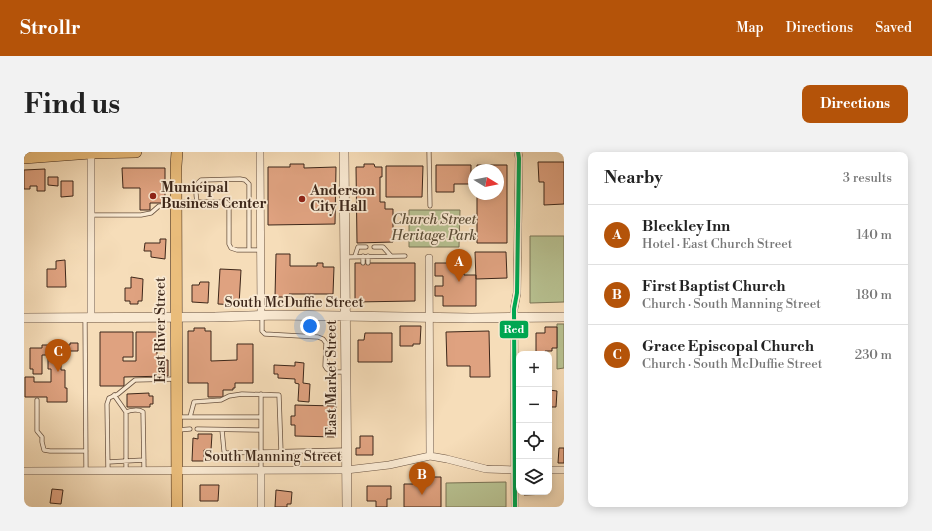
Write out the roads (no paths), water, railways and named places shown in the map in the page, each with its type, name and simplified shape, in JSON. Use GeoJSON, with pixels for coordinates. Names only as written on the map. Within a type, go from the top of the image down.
{"type":"FeatureCollection","features":[{"type":"Feature","properties":{"kind":"main road"},"geometry":{"type":"LineString","coordinates":[[24,158],[91,152],[136,152]]}},
{"type":"Feature","properties":{"kind":"main road","name":"East River Street"},"geometry":{"type":"LineString","coordinates":[[177,152],[177,507]]}},
{"type":"Feature","properties":{"kind":"street"},"geometry":{"type":"LineString","coordinates":[[88,317],[92,215],[91,152]]}},
{"type":"Feature","properties":{"kind":"street"},"geometry":{"type":"LineString","coordinates":[[260,152],[260,250],[262,315]]}},
{"type":"Feature","properties":{"kind":"street","name":"East Market Street"},"geometry":{"type":"LineString","coordinates":[[344,152],[347,450],[346,507]]}},
{"type":"Feature","properties":{"kind":"street"},"geometry":{"type":"LineString","coordinates":[[517,459],[514,317],[517,293],[518,152]]}},
{"type":"Feature","properties":{"kind":"street"},"geometry":{"type":"LineString","coordinates":[[429,258],[430,456]]}},
{"type":"Feature","properties":{"kind":"street","name":"South McDuffie Street"},"geometry":{"type":"LineString","coordinates":[[24,318],[262,315],[564,317]]}},
{"type":"Feature","properties":{"kind":"street","name":"South Manning Street"},"geometry":{"type":"LineString","coordinates":[[24,471],[346,470],[389,465],[430,456],[486,469],[516,470]]}},
{"type":"Feature","properties":{"kind":"street"},"geometry":{"type":"LineString","coordinates":[[552,470],[564,470]]}},
{"type":"Feature","properties":{"kind":"street"},"geometry":{"type":"LineString","coordinates":[[261,471],[261,507]]}},
{"type":"Feature","properties":{"kind":"street"},"geometry":{"type":"LineString","coordinates":[[514,507],[516,482]]}},
{"type":"Feature","properties":{"kind":"lane"},"geometry":{"type":"LineString","coordinates":[[429,152],[430,206]]}},
{"type":"Feature","properties":{"kind":"lane"},"geometry":{"type":"LineString","coordinates":[[197,202],[196,188],[198,182],[201,180],[245,180],[249,184],[249,250]]}},
{"type":"Feature","properties":{"kind":"lane"},"geometry":{"type":"LineString","coordinates":[[92,215],[141,215],[151,212],[159,206],[197,202],[226,202],[229,205],[229,244],[231,248],[237,250],[260,250]]}},
{"type":"Feature","properties":{"kind":"lane"},"geometry":{"type":"LineString","coordinates":[[355,256],[358,248],[366,247]]}},
{"type":"Feature","properties":{"kind":"lane"},"geometry":{"type":"LineString","coordinates":[[374,247],[384,247],[391,256]]}},
{"type":"Feature","properties":{"kind":"lane"},"geometry":{"type":"LineString","coordinates":[[363,256],[363,263]]}},
{"type":"Feature","properties":{"kind":"lane"},"geometry":{"type":"LineString","coordinates":[[368,256],[368,263]]}},
{"type":"Feature","properties":{"kind":"lane"},"geometry":{"type":"LineString","coordinates":[[345,257],[405,256]]}},
{"type":"Feature","properties":{"kind":"lane"},"geometry":{"type":"LineString","coordinates":[[262,315],[262,331],[265,334],[318,337],[323,339],[326,343],[327,369],[332,372],[346,372]]}},
{"type":"Feature","properties":{"kind":"lane"},"geometry":{"type":"LineString","coordinates":[[86,471],[88,317]]}},
{"type":"Feature","properties":{"kind":"lane"},"geometry":{"type":"LineString","coordinates":[[108,471],[107,404],[109,398],[118,394],[135,380],[177,379]]}},
{"type":"Feature","properties":{"kind":"lane"},"geometry":{"type":"LineString","coordinates":[[190,417],[194,402],[222,400],[229,396],[242,394],[279,394],[281,452]]}},
{"type":"Feature","properties":{"kind":"lane"},"geometry":{"type":"LineString","coordinates":[[261,394],[261,471]]}},
{"type":"Feature","properties":{"kind":"lane"},"geometry":{"type":"LineString","coordinates":[[114,395],[126,412],[126,471]]}},
{"type":"Feature","properties":{"kind":"lane"},"geometry":{"type":"LineString","coordinates":[[37,400],[37,431],[42,437],[44,450],[86,451]]}},
{"type":"Feature","properties":{"kind":"lane"},"geometry":{"type":"LineString","coordinates":[[126,412],[143,412],[144,470]]}},
{"type":"Feature","properties":{"kind":"lane"},"geometry":{"type":"LineString","coordinates":[[177,418],[261,417]]}},
{"type":"Feature","properties":{"kind":"lane"},"geometry":{"type":"LineString","coordinates":[[177,430],[190,429]]}},
{"type":"Feature","properties":{"kind":"lane"},"geometry":{"type":"LineString","coordinates":[[197,429],[261,430]]}},
{"type":"Feature","properties":{"kind":"lane"},"geometry":{"type":"LineString","coordinates":[[222,430],[224,451],[226,453],[347,450]]}},
{"type":"Feature","properties":{"kind":"lane"},"geometry":{"type":"LineString","coordinates":[[108,462],[144,460]]}},
{"type":"Feature","properties":{"kind":"place","name":"Municipal Business Center"},"geometry":{"type":"Point","coordinates":[153,196]}},
{"type":"Feature","properties":{"kind":"place","name":"Anderson City Hall"},"geometry":{"type":"Point","coordinates":[302,199]}},
{"type":"Feature","properties":{"kind":"place","name":"Bleckley Inn"},"geometry":{"type":"Point","coordinates":[459,282]}},
{"type":"Feature","properties":{"kind":"place","name":"Grace Episcopal Church"},"geometry":{"type":"Point","coordinates":[58,372]}},
{"type":"Feature","properties":{"kind":"place","name":"First Baptist Church"},"geometry":{"type":"Point","coordinates":[422,495]}},
{"type":"Feature","properties":{"kind":"park label","name":"Church Street Heritage Park"},"geometry":{"type":"Point","coordinates":[434,228]}}]}
